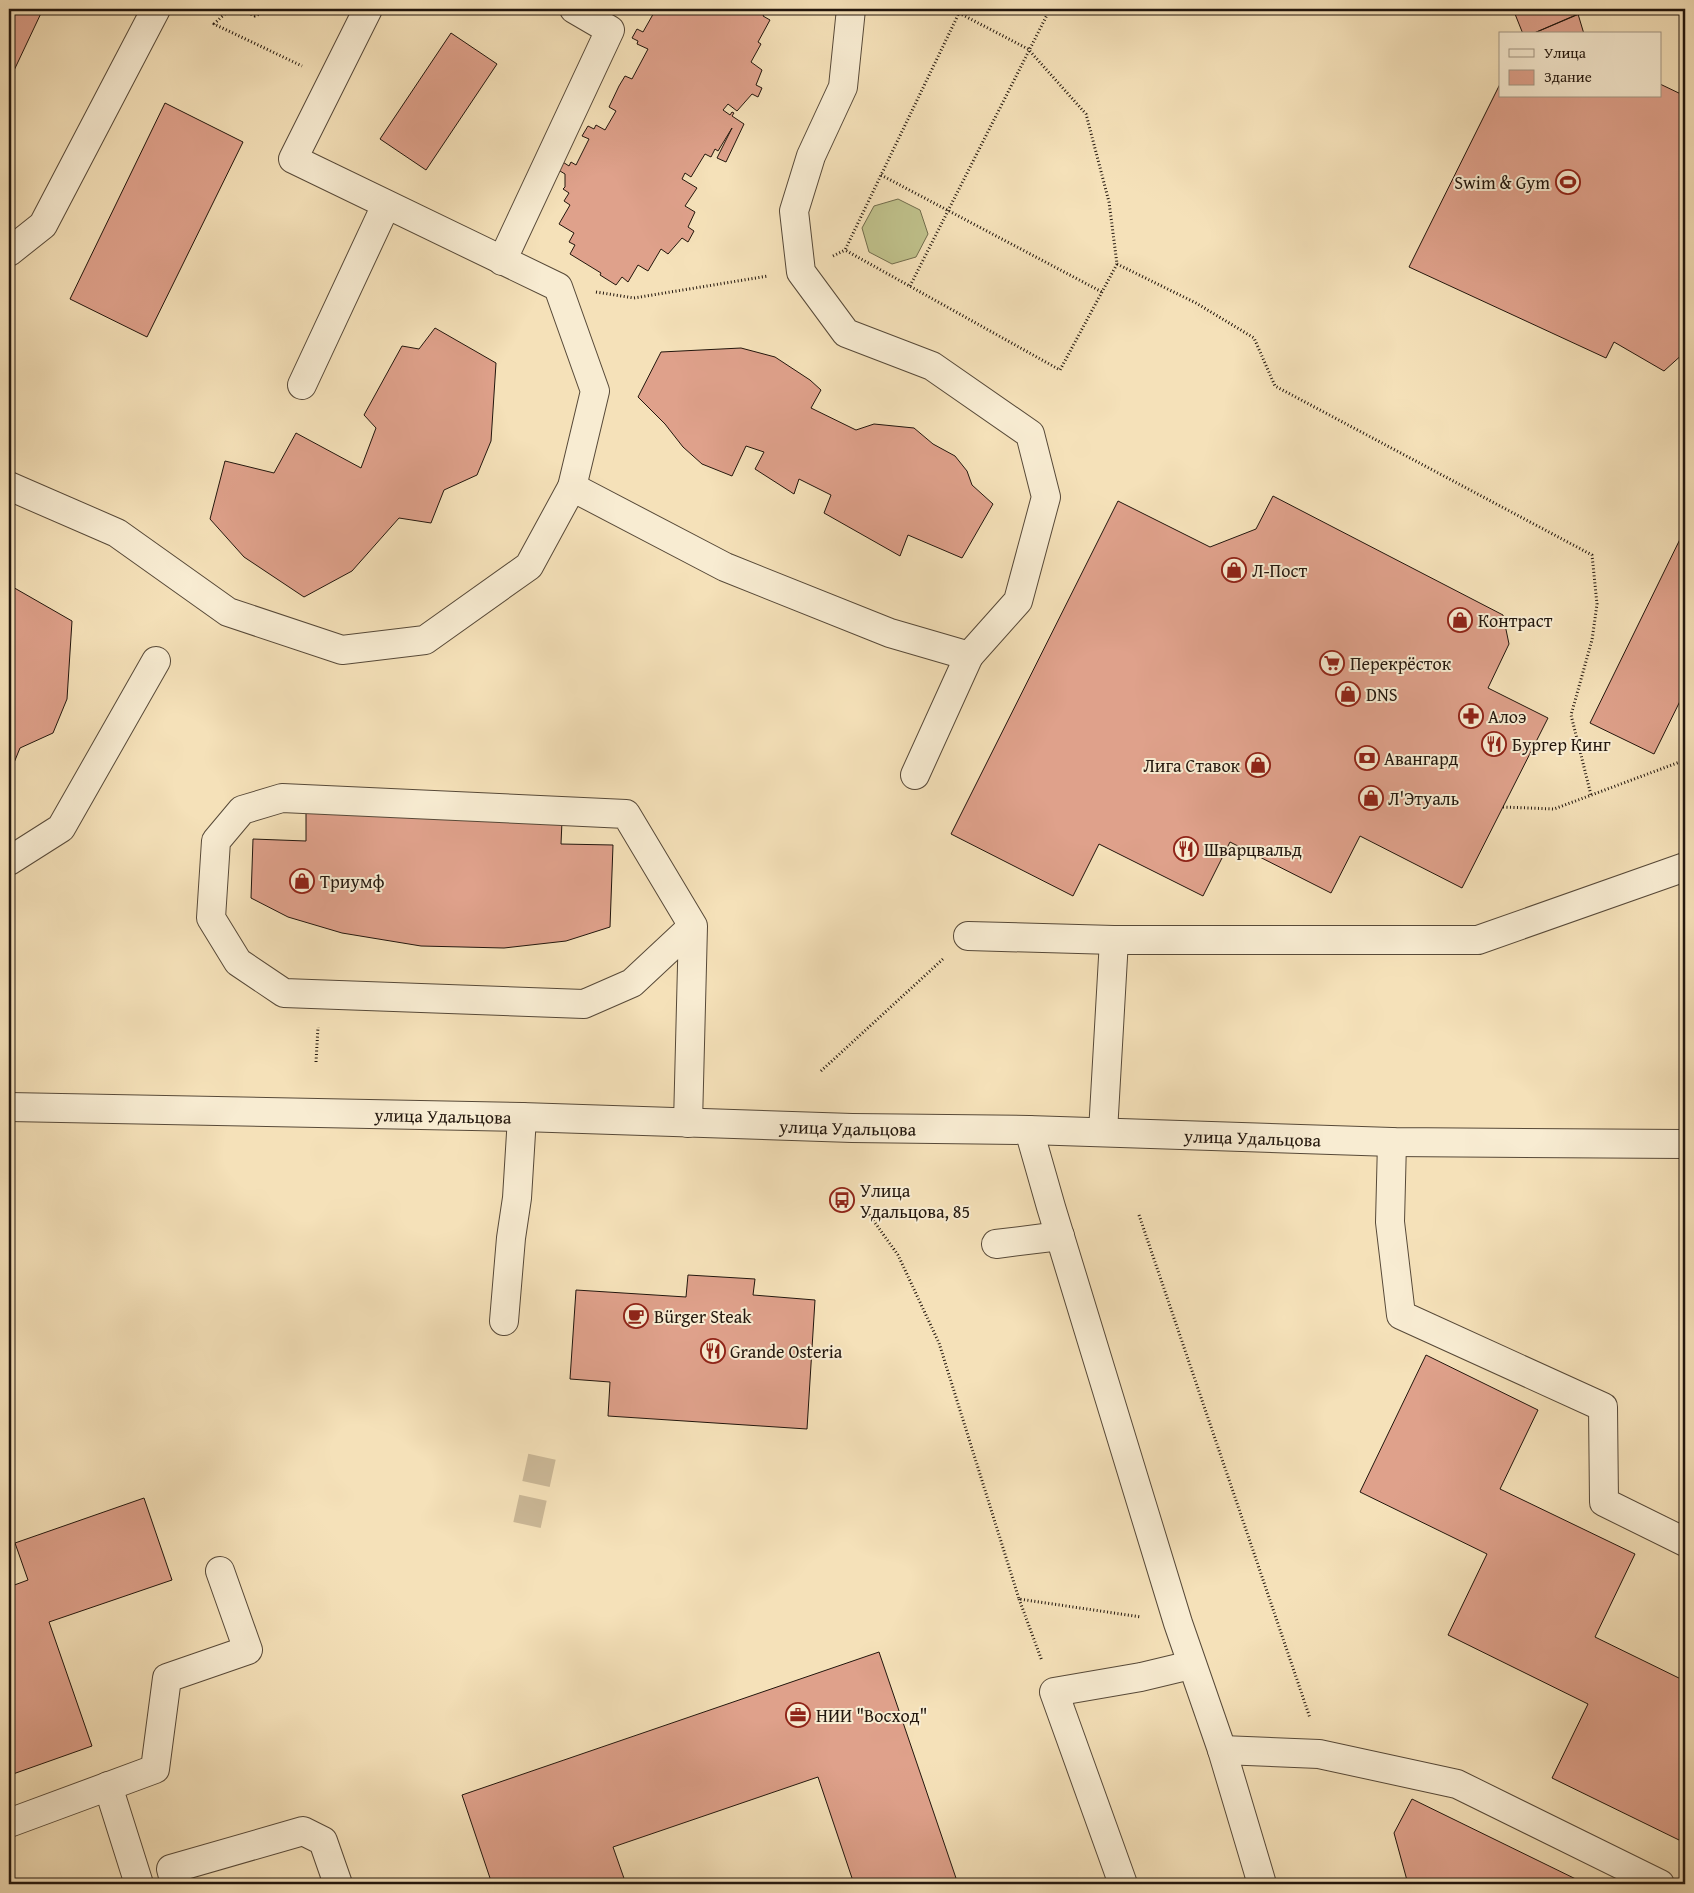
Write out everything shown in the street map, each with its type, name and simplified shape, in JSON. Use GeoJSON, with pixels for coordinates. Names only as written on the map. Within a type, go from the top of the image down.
{"type":"FeatureCollection","features":[{"type":"Feature","properties":{"kind":"street"},"geometry":{"type":"LineString","coordinates":[[9,252],[43,225],[156,9]]}},
{"type":"Feature","properties":{"kind":"street"},"geometry":{"type":"LineString","coordinates":[[9,486],[117,534],[228,612],[342,650],[425,640],[529,566],[572,487],[595,391],[558,287],[293,160],[368,9]]}},
{"type":"Feature","properties":{"kind":"street"},"geometry":{"type":"LineString","coordinates":[[502,261],[610,30],[574,9]]}},
{"type":"Feature","properties":{"kind":"street"},"geometry":{"type":"LineString","coordinates":[[851,9],[843,86],[811,156],[794,211],[801,272],[846,333],[932,366],[1030,434],[1046,497],[1018,601],[969,656],[915,775]]}},
{"type":"Feature","properties":{"kind":"street"},"geometry":{"type":"LineString","coordinates":[[302,385],[386,205]]}},
{"type":"Feature","properties":{"kind":"street"},"geometry":{"type":"LineString","coordinates":[[572,487],[725,567],[890,633],[969,656]]}},
{"type":"Feature","properties":{"kind":"street"},"geometry":{"type":"LineString","coordinates":[[9,861],[62,828],[156,661]]}},
{"type":"Feature","properties":{"kind":"street"},"geometry":{"type":"LineString","coordinates":[[688,1123],[693,926],[626,814],[282,798],[242,810],[216,841],[211,918],[238,962],[284,993],[584,1004],[632,983],[693,926]]}},
{"type":"Feature","properties":{"kind":"street"},"geometry":{"type":"LineString","coordinates":[[968,936],[1114,940],[1478,940],[1685,867]]}},
{"type":"Feature","properties":{"kind":"street"},"geometry":{"type":"LineString","coordinates":[[1104,1132],[1114,940]]}},
{"type":"Feature","properties":{"kind":"street","name":"улица Удальцова"},"geometry":{"type":"LineString","coordinates":[[9,1107],[522,1117],[852,1128],[1104,1132],[1392,1142],[1685,1144]]}},
{"type":"Feature","properties":{"kind":"street"},"geometry":{"type":"LineString","coordinates":[[504,1321],[511,1238],[517,1198],[522,1117]]}},
{"type":"Feature","properties":{"kind":"street"},"geometry":{"type":"LineString","coordinates":[[1029,1130],[1178,1623],[1222,1750],[1262,1884]]}},
{"type":"Feature","properties":{"kind":"street"},"geometry":{"type":"LineString","coordinates":[[1392,1142],[1390,1222],[1401,1315],[1603,1406],[1604,1502],[1685,1542]]}},
{"type":"Feature","properties":{"kind":"street"},"geometry":{"type":"LineString","coordinates":[[996,1244],[1060,1236]]}},
{"type":"Feature","properties":{"kind":"street"},"geometry":{"type":"LineString","coordinates":[[9,1823],[155,1769],[167,1678],[248,1650],[220,1570]]}},
{"type":"Feature","properties":{"kind":"street"},"geometry":{"type":"LineString","coordinates":[[1123,1884],[1054,1692],[1141,1677],[1191,1665]]}},
{"type":"Feature","properties":{"kind":"street"},"geometry":{"type":"LineString","coordinates":[[1222,1750],[1319,1754],[1457,1784],[1660,1884]]}},
{"type":"Feature","properties":{"kind":"street"},"geometry":{"type":"LineString","coordinates":[[108,1786],[139,1884]]}},
{"type":"Feature","properties":{"kind":"street"},"geometry":{"type":"LineString","coordinates":[[175,1884],[171,1870],[303,1831],[324,1841],[338,1884]]}},
{"type":"Feature","properties":{"kind":"path"},"geometry":{"type":"LineString","coordinates":[[230,9],[214,24],[332,80]]}},
{"type":"Feature","properties":{"kind":"path"},"geometry":{"type":"LineString","coordinates":[[238,9],[255,16],[271,9]]}},
{"type":"Feature","properties":{"kind":"path"},"geometry":{"type":"LineString","coordinates":[[910,286],[1028,49],[1050,9]]}},
{"type":"Feature","properties":{"kind":"path"},"geometry":{"type":"LineString","coordinates":[[959,13],[1028,49],[1086,114],[1109,202],[1117,264],[1060,370],[845,250],[959,13]]}},
{"type":"Feature","properties":{"kind":"path"},"geometry":{"type":"LineString","coordinates":[[881,175],[1102,292]]}},
{"type":"Feature","properties":{"kind":"path"},"geometry":{"type":"LineString","coordinates":[[1117,264],[1196,303],[1254,338],[1275,386],[1592,555],[1597,604],[1592,640],[1571,715],[1591,795]]}},
{"type":"Feature","properties":{"kind":"path"},"geometry":{"type":"LineString","coordinates":[[558,287],[634,298],[714,283],[801,272]]}},
{"type":"Feature","properties":{"kind":"path"},"geometry":{"type":"LineString","coordinates":[[1503,807],[1554,809],[1685,760]]}},
{"type":"Feature","properties":{"kind":"path"},"geometry":{"type":"LineString","coordinates":[[821,1071],[968,936]]}},
{"type":"Feature","properties":{"kind":"path"},"geometry":{"type":"LineString","coordinates":[[862,1206],[898,1255],[939,1343],[1019,1599],[1054,1692]]}},
{"type":"Feature","properties":{"kind":"path"},"geometry":{"type":"LineString","coordinates":[[1139,1215],[1308,1712],[1319,1754]]}},
{"type":"Feature","properties":{"kind":"path"},"geometry":{"type":"LineString","coordinates":[[1019,1599],[1178,1623]]}},
{"type":"Feature","properties":{"kind":"green space"},"geometry":{"type":"Polygon","coordinates":[[[898,199],[920,210],[928,234],[916,257],[892,264],[869,252],[862,228],[874,206],[898,199]]]}},
{"type":"Feature","properties":{"kind":"building"},"geometry":{"type":"Polygon","coordinates":[[[9,9],[43,9],[9,81],[9,9]]]}},
{"type":"Feature","properties":{"kind":"building"},"geometry":{"type":"Polygon","coordinates":[[[656,9],[767,9],[763,16],[770,20],[758,42],[761,44],[751,62],[762,70],[756,85],[762,88],[758,97],[752,94],[737,111],[728,104],[723,110],[730,115],[732,112],[734,113],[732,116],[744,124],[726,162],[717,158],[732,128],[718,151],[715,149],[711,157],[705,154],[691,177],[685,173],[682,179],[697,188],[685,206],[695,212],[688,227],[694,231],[688,242],[682,238],[668,254],[661,249],[648,271],[638,265],[628,282],[622,277],[616,285],[600,275],[601,273],[570,254],[575,245],[569,242],[574,233],[559,224],[570,205],[564,201],[569,193],[563,189],[565,187],[565,174],[550,165],[555,157],[569,166],[571,162],[576,165],[589,139],[582,136],[588,126],[594,129],[596,125],[605,130],[616,111],[609,107],[619,86],[625,76],[632,79],[648,49],[637,44],[638,41],[632,38],[637,29],[643,32],[656,9]]]}},
{"type":"Feature","properties":{"kind":"building"},"geometry":{"type":"Polygon","coordinates":[[[1513,9],[1591,9],[1537,32],[1522,32],[1513,9]]]}},
{"type":"Feature","properties":{"kind":"building"},"geometry":{"type":"Polygon","coordinates":[[[1578,14],[1583,32],[1536,32],[1578,14]]]}},
{"type":"Feature","properties":{"kind":"building"},"geometry":{"type":"Polygon","coordinates":[[[451,33],[497,64],[426,170],[380,139],[451,33]]]}},
{"type":"Feature","properties":{"kind":"building","name":"Swim & Gym"},"geometry":{"type":"Polygon","coordinates":[[[1662,85],[1685,96],[1685,352],[1664,371],[1614,342],[1606,358],[1409,267],[1499,86],[1499,98],[1662,98],[1662,85]]]}},
{"type":"Feature","properties":{"kind":"building"},"geometry":{"type":"Polygon","coordinates":[[[165,103],[243,142],[147,337],[70,299],[165,103]]]}},
{"type":"Feature","properties":{"kind":"building"},"geometry":{"type":"Polygon","coordinates":[[[435,328],[496,363],[491,441],[477,475],[444,490],[431,523],[399,518],[352,571],[304,597],[244,557],[210,519],[225,461],[274,473],[296,433],[361,468],[376,428],[364,415],[402,346],[419,349],[435,328]]]}},
{"type":"Feature","properties":{"kind":"building"},"geometry":{"type":"Polygon","coordinates":[[[741,348],[775,357],[810,380],[821,390],[811,408],[856,430],[874,424],[914,428],[933,444],[955,456],[967,471],[972,485],[993,504],[962,558],[908,535],[900,556],[824,513],[831,495],[799,479],[794,494],[755,469],[764,452],[746,446],[732,476],[702,464],[683,447],[665,424],[638,397],[661,352],[741,348]]]}},
{"type":"Feature","properties":{"kind":"building"},"geometry":{"type":"Polygon","coordinates":[[[1273,496],[1503,615],[1509,644],[1488,688],[1548,718],[1462,888],[1360,836],[1331,893],[1230,842],[1203,896],[1099,844],[1073,896],[951,834],[1118,501],[1210,547],[1256,529],[1273,496]]]}},
{"type":"Feature","properties":{"kind":"building"},"geometry":{"type":"Polygon","coordinates":[[[1685,529],[1685,691],[1654,754],[1590,723],[1685,529]]]}},
{"type":"Feature","properties":{"kind":"building"},"geometry":{"type":"Polygon","coordinates":[[[11,586],[72,621],[67,699],[53,733],[20,748],[9,775],[9,589],[11,586]]]}},
{"type":"Feature","properties":{"kind":"building"},"geometry":{"type":"Polygon","coordinates":[[[306,813],[562,821],[561,844],[613,845],[610,927],[566,941],[504,948],[421,946],[342,933],[288,917],[251,898],[253,839],[306,841],[306,813]]]}},
{"type":"Feature","properties":{"kind":"building"},"geometry":{"type":"Polygon","coordinates":[[[688,1275],[755,1279],[753,1295],[815,1300],[807,1429],[608,1416],[610,1382],[570,1379],[576,1290],[686,1297],[688,1275]]]}},
{"type":"Feature","properties":{"kind":"building"},"geometry":{"type":"Polygon","coordinates":[[[1426,1355],[1538,1410],[1500,1489],[1635,1554],[1595,1637],[1685,1681],[1685,1828],[1679,1840],[1552,1778],[1588,1704],[1448,1635],[1487,1554],[1360,1492],[1426,1355]]]}},
{"type":"Feature","properties":{"kind":"building"},"geometry":{"type":"Polygon","coordinates":[[[144,1498],[172,1580],[49,1622],[92,1746],[13,1774],[9,1761],[9,1587],[28,1580],[15,1543],[144,1498]]]}},
{"type":"Feature","properties":{"kind":"building","name":"НИИ \"Восход\""},"geometry":{"type":"Polygon","coordinates":[[[879,1652],[958,1884],[854,1884],[818,1777],[613,1847],[626,1884],[492,1884],[462,1795],[879,1652]]]}},
{"type":"Feature","properties":{"kind":"building"},"geometry":{"type":"Polygon","coordinates":[[[1412,1799],[1586,1884],[1408,1884],[1394,1833],[1412,1799]]]}},
{"type":"Feature","properties":{"kind":"tunnel"},"geometry":{"type":"LineString","coordinates":[[527,1525],[545,1443]]}},
{"type":"Feature","properties":{"kind":"place","name":"Swim & Gym"},"geometry":{"type":"Point","coordinates":[1568,182]}},
{"type":"Feature","properties":{"kind":"place","name":"Л-Пост"},"geometry":{"type":"Point","coordinates":[1234,570]}},
{"type":"Feature","properties":{"kind":"place","name":"Контраст"},"geometry":{"type":"Point","coordinates":[1460,620]}},
{"type":"Feature","properties":{"kind":"place","name":"Перекрёсток"},"geometry":{"type":"Point","coordinates":[1332,663]}},
{"type":"Feature","properties":{"kind":"place","name":"DNS"},"geometry":{"type":"Point","coordinates":[1348,694]}},
{"type":"Feature","properties":{"kind":"place","name":"Алоэ"},"geometry":{"type":"Point","coordinates":[1471,716]}},
{"type":"Feature","properties":{"kind":"place","name":"Бургер Кинг"},"geometry":{"type":"Point","coordinates":[1494,744]}},
{"type":"Feature","properties":{"kind":"place","name":"Авангард"},"geometry":{"type":"Point","coordinates":[1367,758]}},
{"type":"Feature","properties":{"kind":"place","name":"Лига Ставок"},"geometry":{"type":"Point","coordinates":[1258,765]}},
{"type":"Feature","properties":{"kind":"place","name":"Л'Этуаль"},"geometry":{"type":"Point","coordinates":[1371,798]}},
{"type":"Feature","properties":{"kind":"place","name":"Шварцвальд"},"geometry":{"type":"Point","coordinates":[1186,849]}},
{"type":"Feature","properties":{"kind":"place","name":"Триумф"},"geometry":{"type":"Point","coordinates":[302,881]}},
{"type":"Feature","properties":{"kind":"place","name":"Улица Удальцова, 85"},"geometry":{"type":"Point","coordinates":[842,1200]}},
{"type":"Feature","properties":{"kind":"place","name":"Bürger Steak"},"geometry":{"type":"Point","coordinates":[636,1316]}},
{"type":"Feature","properties":{"kind":"place","name":"Grande Osteria"},"geometry":{"type":"Point","coordinates":[713,1351]}},
{"type":"Feature","properties":{"kind":"place","name":"НИИ \"Восход\""},"geometry":{"type":"Point","coordinates":[798,1715]}}]}
